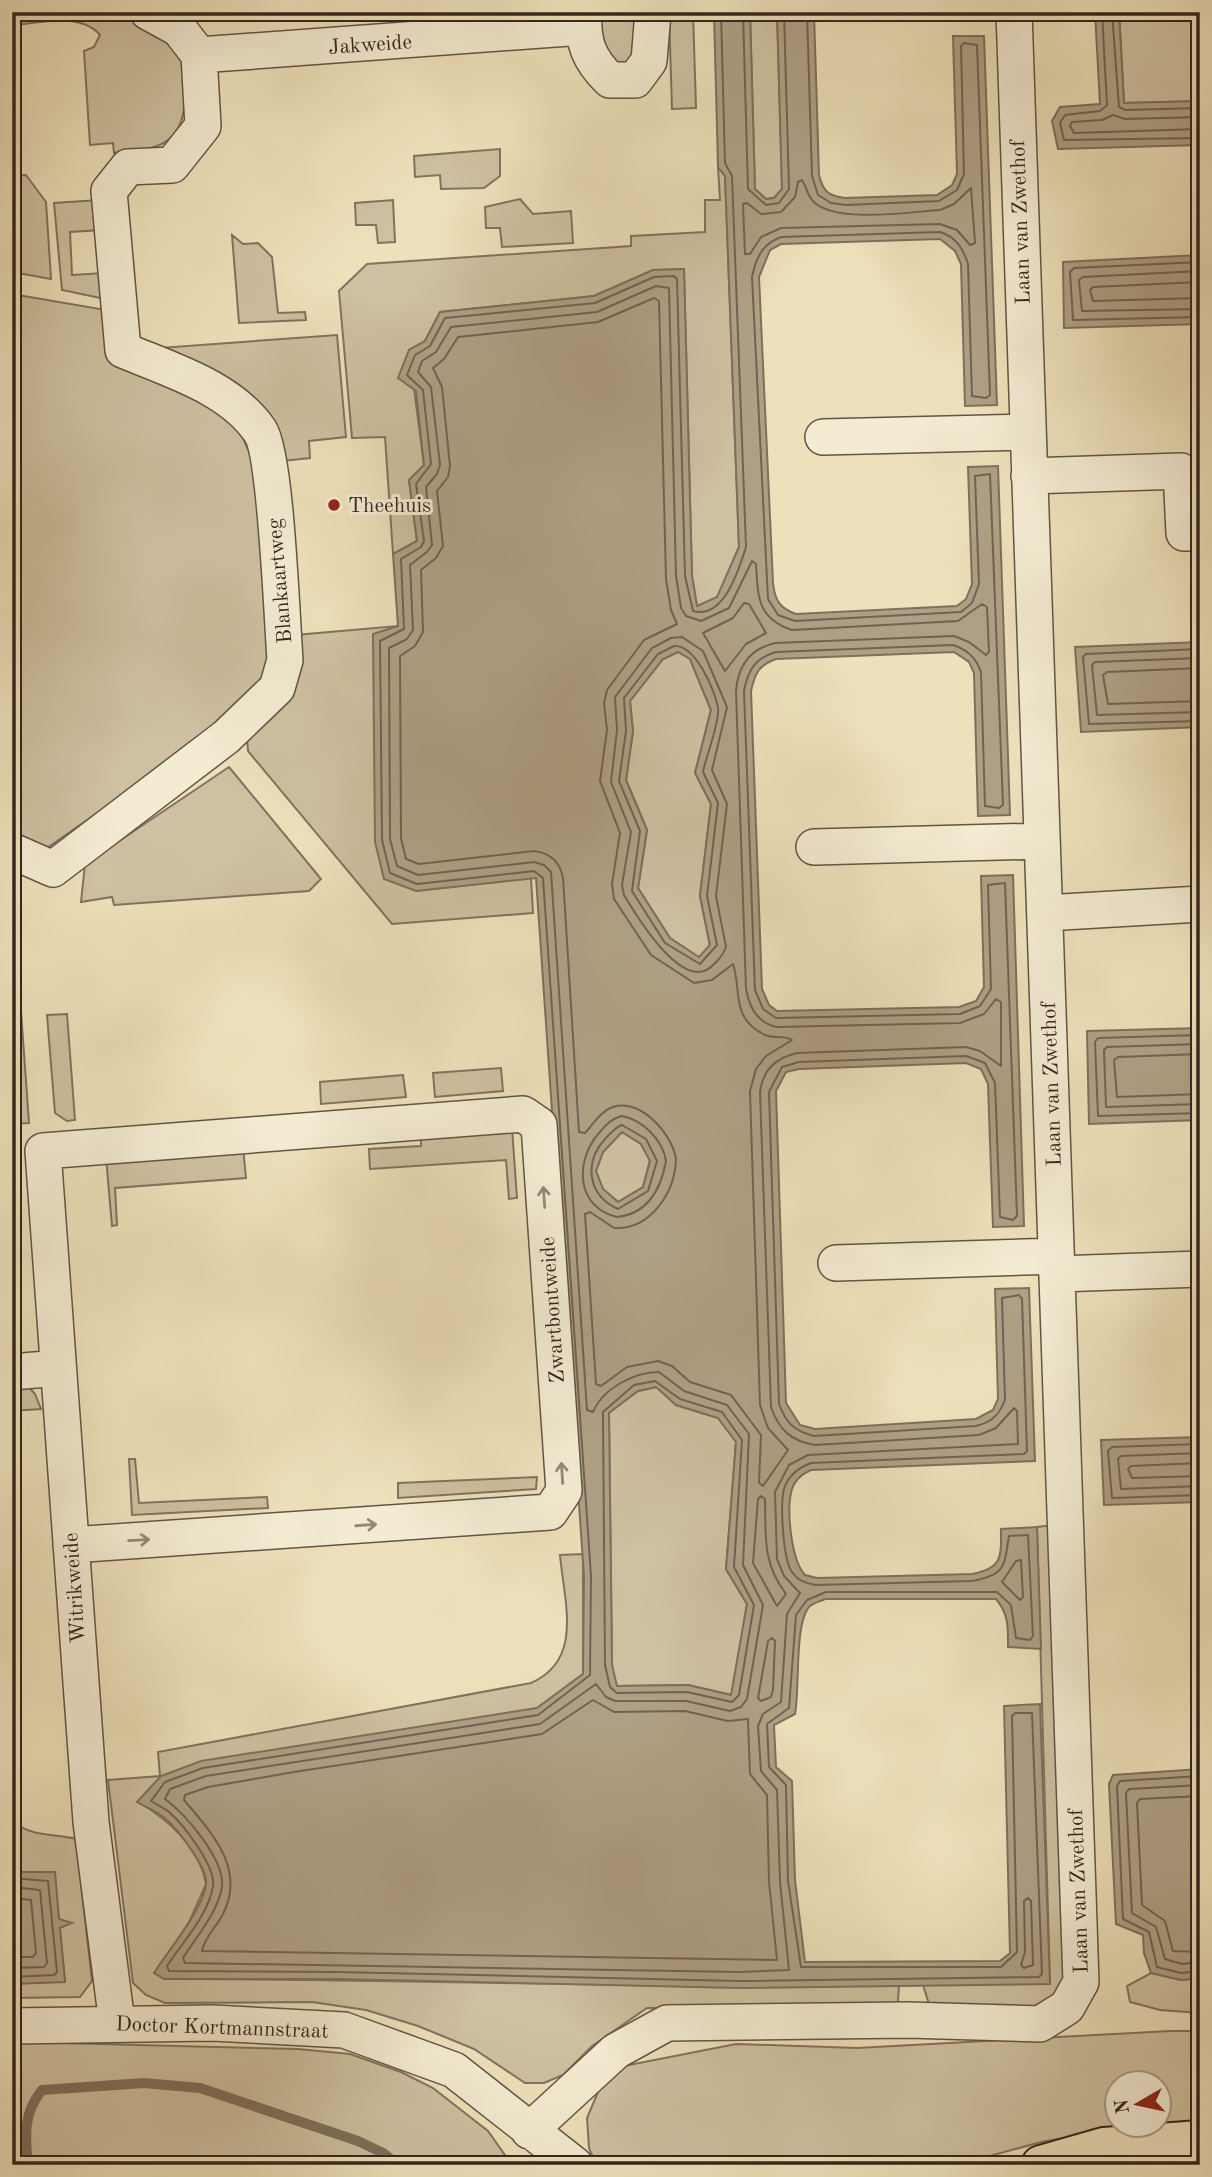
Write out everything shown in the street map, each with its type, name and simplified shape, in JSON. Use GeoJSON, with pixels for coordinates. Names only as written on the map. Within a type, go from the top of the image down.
{"type":"FeatureCollection","features":[{"type":"Feature","properties":{"kind":"main road"},"geometry":{"type":"LineString","coordinates":[[1041,2165],[1104,2147],[1200,2140]]}},
{"type":"Feature","properties":{"kind":"street"},"geometry":{"type":"LineString","coordinates":[[148,12],[179,29],[199,55]]}},
{"type":"Feature","properties":{"kind":"street","name":"Jakweide"},"geometry":{"type":"LineString","coordinates":[[199,55],[584,20],[592,63],[610,80],[635,79],[649,61],[653,12]]}},
{"type":"Feature","properties":{"kind":"street","name":"Laan van Zwethof"},"geometry":{"type":"LineString","coordinates":[[529,2131],[616,2051],[667,2023],[908,2020],[1040,2024],[1067,2007],[1081,1982],[1014,12]]}},
{"type":"Feature","properties":{"kind":"street","name":"Blankaartweg"},"geometry":{"type":"LineString","coordinates":[[12,850],[53,869],[226,737],[277,688],[285,660],[270,474],[262,433],[236,405],[205,385],[123,350],[109,191],[128,167],[172,165],[203,126],[199,55]]}},
{"type":"Feature","properties":{"kind":"street"},"geometry":{"type":"LineString","coordinates":[[823,437],[1027,432]]}},
{"type":"Feature","properties":{"kind":"street"},"geometry":{"type":"LineString","coordinates":[[1029,475],[1181,471],[1184,533],[1200,533]]}},
{"type":"Feature","properties":{"kind":"street"},"geometry":{"type":"LineString","coordinates":[[814,847],[1041,841]]}},
{"type":"Feature","properties":{"kind":"street"},"geometry":{"type":"LineString","coordinates":[[1045,913],[1200,904]]}},
{"type":"Feature","properties":{"kind":"street","name":"Zwartbontweide"},"geometry":{"type":"LineString","coordinates":[[43,1151],[523,1114],[539,1125],[540,1139],[564,1491],[550,1512],[71,1545]]}},
{"type":"Feature","properties":{"kind":"street","name":"Witrikweide"},"geometry":{"type":"LineString","coordinates":[[43,1151],[91,1822],[117,2023]]}},
{"type":"Feature","properties":{"kind":"street"},"geometry":{"type":"LineString","coordinates":[[836,1263],[1200,1269]]}},
{"type":"Feature","properties":{"kind":"street"},"geometry":{"type":"LineString","coordinates":[[12,1371],[58,1368]]}},
{"type":"Feature","properties":{"kind":"street","name":"Doctor Kortmannstraat"},"geometry":{"type":"LineString","coordinates":[[12,2026],[212,2023],[344,2030],[454,2070],[575,2165]]}},
{"type":"Feature","properties":{"kind":"street"},"geometry":{"type":"LineString","coordinates":[[529,2131],[541,2165]]}},
{"type":"Feature","properties":{"kind":"shaded area"},"geometry":{"type":"Polygon","coordinates":[[[12,12],[129,12],[181,44],[185,102],[178,129],[170,139],[147,149],[114,153],[113,143],[90,145],[84,51],[94,47],[100,35],[82,23],[71,21],[12,25],[12,12]]]}},
{"type":"Feature","properties":{"kind":"shaded area"},"geometry":{"type":"Polygon","coordinates":[[[594,12],[645,12],[635,63],[610,66],[594,12]]]}},
{"type":"Feature","properties":{"kind":"shaded area"},"geometry":{"type":"Polygon","coordinates":[[[669,12],[693,12],[696,108],[672,109],[669,12]]]}},
{"type":"Feature","properties":{"kind":"shaded area"},"geometry":{"type":"Polygon","coordinates":[[[750,12],[777,12],[782,189],[774,198],[766,199],[755,189],[750,12]]]}},
{"type":"Feature","properties":{"kind":"shaded area"},"geometry":{"type":"Polygon","coordinates":[[[1119,12],[1200,12],[1200,101],[1124,103],[1119,12]]]}},
{"type":"Feature","properties":{"kind":"shaded area"},"geometry":{"type":"Polygon","coordinates":[[[500,149],[500,176],[484,188],[441,189],[440,175],[415,177],[414,156],[500,149]]]}},
{"type":"Feature","properties":{"kind":"shaded area"},"geometry":{"type":"Polygon","coordinates":[[[718,167],[725,176],[739,547],[718,597],[697,607],[692,576],[684,269],[653,270],[594,296],[440,312],[425,341],[409,350],[424,465],[409,480],[417,541],[393,554],[385,437],[352,438],[339,291],[367,264],[631,246],[631,236],[705,232],[705,200],[720,200],[718,167]]]}},
{"type":"Feature","properties":{"kind":"shaded area"},"geometry":{"type":"Polygon","coordinates":[[[26,175],[46,202],[51,279],[12,272],[12,176],[26,175]]]}},
{"type":"Feature","properties":{"kind":"shaded area"},"geometry":{"type":"Polygon","coordinates":[[[520,199],[533,214],[571,211],[573,243],[502,247],[500,228],[486,228],[485,207],[520,199]]]}},
{"type":"Feature","properties":{"kind":"shaded area"},"geometry":{"type":"Polygon","coordinates":[[[99,200],[101,230],[70,232],[72,275],[104,273],[105,299],[62,290],[54,203],[99,200]]]}},
{"type":"Feature","properties":{"kind":"shaded area"},"geometry":{"type":"Polygon","coordinates":[[[393,200],[395,242],[378,243],[376,225],[356,225],[355,203],[393,200]]]}},
{"type":"Feature","properties":{"kind":"shaded area"},"geometry":{"type":"Polygon","coordinates":[[[232,235],[243,244],[258,243],[272,257],[278,313],[305,312],[306,320],[239,323],[232,235]]]}},
{"type":"Feature","properties":{"kind":"shaded area"},"geometry":{"type":"Polygon","coordinates":[[[12,294],[106,310],[112,363],[201,398],[239,429],[258,472],[272,680],[163,767],[47,848],[12,833],[12,294]]]}},
{"type":"Feature","properties":{"kind":"shaded area"},"geometry":{"type":"Polygon","coordinates":[[[337,335],[346,437],[309,441],[310,458],[282,461],[159,348],[337,335]]]}},
{"type":"Feature","properties":{"kind":"shaded area"},"geometry":{"type":"Polygon","coordinates":[[[398,626],[416,891],[531,878],[533,913],[392,924],[248,751],[247,739],[295,635],[398,626]]]}},
{"type":"Feature","properties":{"kind":"shaded area"},"geometry":{"type":"Polygon","coordinates":[[[678,652],[690,659],[711,710],[695,773],[711,804],[700,896],[710,946],[699,958],[670,938],[638,888],[647,830],[626,780],[633,731],[630,701],[663,659],[678,652]]]}},
{"type":"Feature","properties":{"kind":"shaded area"},"geometry":{"type":"Polygon","coordinates":[[[229,767],[321,879],[309,891],[114,905],[112,897],[81,902],[85,864],[229,767]]]}},
{"type":"Feature","properties":{"kind":"shaded area"},"geometry":{"type":"Polygon","coordinates":[[[16,941],[29,1123],[12,1124],[12,951],[16,941]]]}},
{"type":"Feature","properties":{"kind":"shaded area"},"geometry":{"type":"Polygon","coordinates":[[[67,1014],[75,1120],[67,1121],[55,1113],[47,1015],[67,1014]]]}},
{"type":"Feature","properties":{"kind":"shaded area"},"geometry":{"type":"Polygon","coordinates":[[[501,1068],[503,1091],[435,1097],[433,1073],[501,1068]]]}},
{"type":"Feature","properties":{"kind":"shaded area"},"geometry":{"type":"Polygon","coordinates":[[[403,1075],[406,1097],[321,1104],[320,1082],[403,1075]]]}},
{"type":"Feature","properties":{"kind":"shaded area"},"geometry":{"type":"Polygon","coordinates":[[[512,1128],[517,1198],[509,1199],[506,1160],[370,1169],[369,1149],[421,1146],[421,1134],[512,1128]]]}},
{"type":"Feature","properties":{"kind":"shaded area"},"geometry":{"type":"Polygon","coordinates":[[[622,1132],[641,1144],[650,1160],[643,1187],[618,1202],[603,1189],[596,1171],[603,1152],[622,1132]]]}},
{"type":"Feature","properties":{"kind":"shaded area"},"geometry":{"type":"Polygon","coordinates":[[[243,1147],[246,1178],[115,1188],[117,1225],[112,1226],[106,1157],[243,1147]]]}},
{"type":"Feature","properties":{"kind":"shaded area"},"geometry":{"type":"Polygon","coordinates":[[[12,1382],[26,1384],[35,1394],[41,1409],[12,1411],[12,1382]]]}},
{"type":"Feature","properties":{"kind":"shaded area"},"geometry":{"type":"Polygon","coordinates":[[[657,1387],[676,1405],[718,1418],[736,1442],[726,1569],[747,1604],[732,1695],[688,1685],[616,1686],[612,1665],[609,1412],[638,1391],[657,1387]]]}},
{"type":"Feature","properties":{"kind":"shaded area"},"geometry":{"type":"Polygon","coordinates":[[[129,1459],[135,1459],[139,1503],[267,1497],[268,1508],[132,1515],[129,1459]]]}},
{"type":"Feature","properties":{"kind":"shaded area"},"geometry":{"type":"Polygon","coordinates":[[[537,1477],[536,1489],[398,1498],[398,1483],[537,1477]]]}},
{"type":"Feature","properties":{"kind":"shaded area"},"geometry":{"type":"Polygon","coordinates":[[[1054,1525],[1069,1980],[1043,2012],[929,2004],[923,1985],[1050,1983],[1037,1527],[1054,1525]]]}},
{"type":"Feature","properties":{"kind":"shaded area"},"geometry":{"type":"Polygon","coordinates":[[[583,1554],[583,1674],[537,1708],[138,1802],[181,1836],[197,1858],[206,1884],[164,1979],[715,1986],[899,1985],[898,2001],[887,2009],[647,2008],[592,2046],[563,2075],[544,2083],[525,2083],[474,2049],[418,2026],[366,2010],[312,2002],[165,2003],[146,1995],[133,1983],[108,1780],[160,1776],[158,1752],[531,1683],[548,1673],[565,1645],[567,1610],[560,1555],[583,1554]]]}},
{"type":"Feature","properties":{"kind":"shaded area"},"geometry":{"type":"Polygon","coordinates":[[[12,1821],[36,1833],[76,1839],[92,1981],[80,1997],[12,1998],[12,1984],[65,1981],[54,1872],[12,1872],[12,1821]]]}},
{"type":"Feature","properties":{"kind":"shaded area"},"geometry":{"type":"Polygon","coordinates":[[[1151,1973],[1181,1980],[1200,1978],[1200,2013],[1160,2010],[1130,2002],[1127,1986],[1151,1973]]]}},
{"type":"Feature","properties":{"kind":"shaded area"},"geometry":{"type":"Polygon","coordinates":[[[1200,2031],[1200,2124],[1174,2126],[1174,2068],[1104,2068],[1104,2131],[1041,2142],[957,2165],[596,2165],[589,2148],[587,2118],[598,2092],[619,2067],[736,2044],[857,2048],[1200,2031]]]}},
{"type":"Feature","properties":{"kind":"shaded area"},"geometry":{"type":"Polygon","coordinates":[[[21,2042],[298,2049],[350,2054],[401,2072],[433,2088],[488,2131],[512,2165],[12,2165],[12,2067],[21,2042]]]}},
{"type":"Feature","properties":{"kind":"water"},"geometry":{"type":"Polygon","coordinates":[[[714,12],[750,12],[755,189],[766,199],[774,198],[782,189],[777,12],[814,12],[819,175],[827,192],[845,198],[937,195],[952,185],[957,174],[953,36],[984,36],[997,405],[965,406],[961,264],[955,251],[940,239],[781,244],[770,250],[759,277],[773,583],[775,594],[782,606],[796,614],[957,606],[966,599],[972,584],[968,467],[998,466],[1010,815],[978,816],[974,673],[969,662],[954,652],[776,659],[759,670],[751,691],[762,989],[769,1005],[777,1011],[959,1007],[976,1001],[984,987],[981,876],[1013,875],[1024,1226],[993,1227],[988,1084],[981,1069],[966,1063],[799,1069],[786,1072],[776,1091],[786,1403],[800,1425],[815,1429],[976,1419],[993,1410],[998,1399],[995,1289],[1029,1288],[1035,1461],[811,1470],[797,1480],[790,1498],[791,1534],[796,1558],[805,1575],[817,1578],[972,1574],[995,1565],[1000,1554],[1001,1529],[1037,1527],[1041,1649],[1008,1647],[1006,1616],[996,1599],[825,1599],[810,1606],[805,1614],[800,1640],[795,1714],[774,1725],[776,1767],[792,1781],[795,1880],[805,1962],[1000,1961],[1010,1953],[1004,1706],[1040,1704],[1050,1984],[740,1988],[337,1979],[164,1979],[154,1973],[193,1916],[206,1883],[197,1859],[177,1831],[163,1816],[137,1802],[161,1776],[201,1761],[537,1708],[583,1674],[584,1577],[536,878],[416,891],[384,879],[375,842],[373,634],[398,626],[393,554],[417,541],[409,480],[424,465],[416,391],[398,378],[409,350],[425,341],[440,312],[594,296],[653,270],[684,269],[692,576],[697,606],[717,597],[739,547],[725,176],[718,167],[714,12]],[[678,652],[663,659],[630,701],[633,731],[626,780],[647,830],[638,888],[670,938],[699,957],[710,945],[700,896],[711,804],[695,773],[711,710],[690,659],[678,652]],[[622,1132],[603,1152],[596,1171],[603,1189],[618,1202],[643,1187],[650,1161],[641,1144],[622,1132]],[[656,1387],[638,1391],[609,1413],[612,1665],[617,1686],[688,1685],[731,1695],[747,1604],[726,1569],[736,1442],[718,1418],[676,1405],[656,1387]]]}},
{"type":"Feature","properties":{"kind":"water"},"geometry":{"type":"Polygon","coordinates":[[[1095,12],[1119,12],[1124,103],[1200,101],[1200,145],[1058,149],[1052,121],[1060,107],[1100,104],[1095,12]]]}},
{"type":"Feature","properties":{"kind":"water"},"geometry":{"type":"Polygon","coordinates":[[[1200,255],[1200,324],[1064,328],[1063,262],[1200,255]]]}},
{"type":"Feature","properties":{"kind":"water"},"geometry":{"type":"Polygon","coordinates":[[[1200,642],[1200,727],[1081,732],[1075,647],[1200,642]]]}},
{"type":"Feature","properties":{"kind":"water"},"geometry":{"type":"Polygon","coordinates":[[[1200,1028],[1200,1120],[1089,1124],[1087,1031],[1200,1028]]]}},
{"type":"Feature","properties":{"kind":"water"},"geometry":{"type":"Polygon","coordinates":[[[1200,1437],[1200,1502],[1104,1505],[1101,1440],[1200,1437]]]}},
{"type":"Feature","properties":{"kind":"water"},"geometry":{"type":"Polygon","coordinates":[[[1200,1769],[1200,1978],[1181,1980],[1151,1973],[1144,1953],[1143,1935],[1116,1924],[1109,1784],[1113,1775],[1200,1769]]]}},
{"type":"Feature","properties":{"kind":"water"},"geometry":{"type":"Polygon","coordinates":[[[12,1872],[55,1872],[59,1919],[72,1923],[60,1928],[65,1982],[12,1984],[12,1872]]]}},
{"type":"Feature","properties":{"kind":"waterway"},"geometry":{"type":"LineString","coordinates":[[28,2165],[28,2116],[42,2090],[144,2083],[200,2088],[358,2141],[383,2153],[398,2165]]}},
{"type":"Feature","properties":{"kind":"place","name":"Theehuis"},"geometry":{"type":"Point","coordinates":[334,505]}}]}
